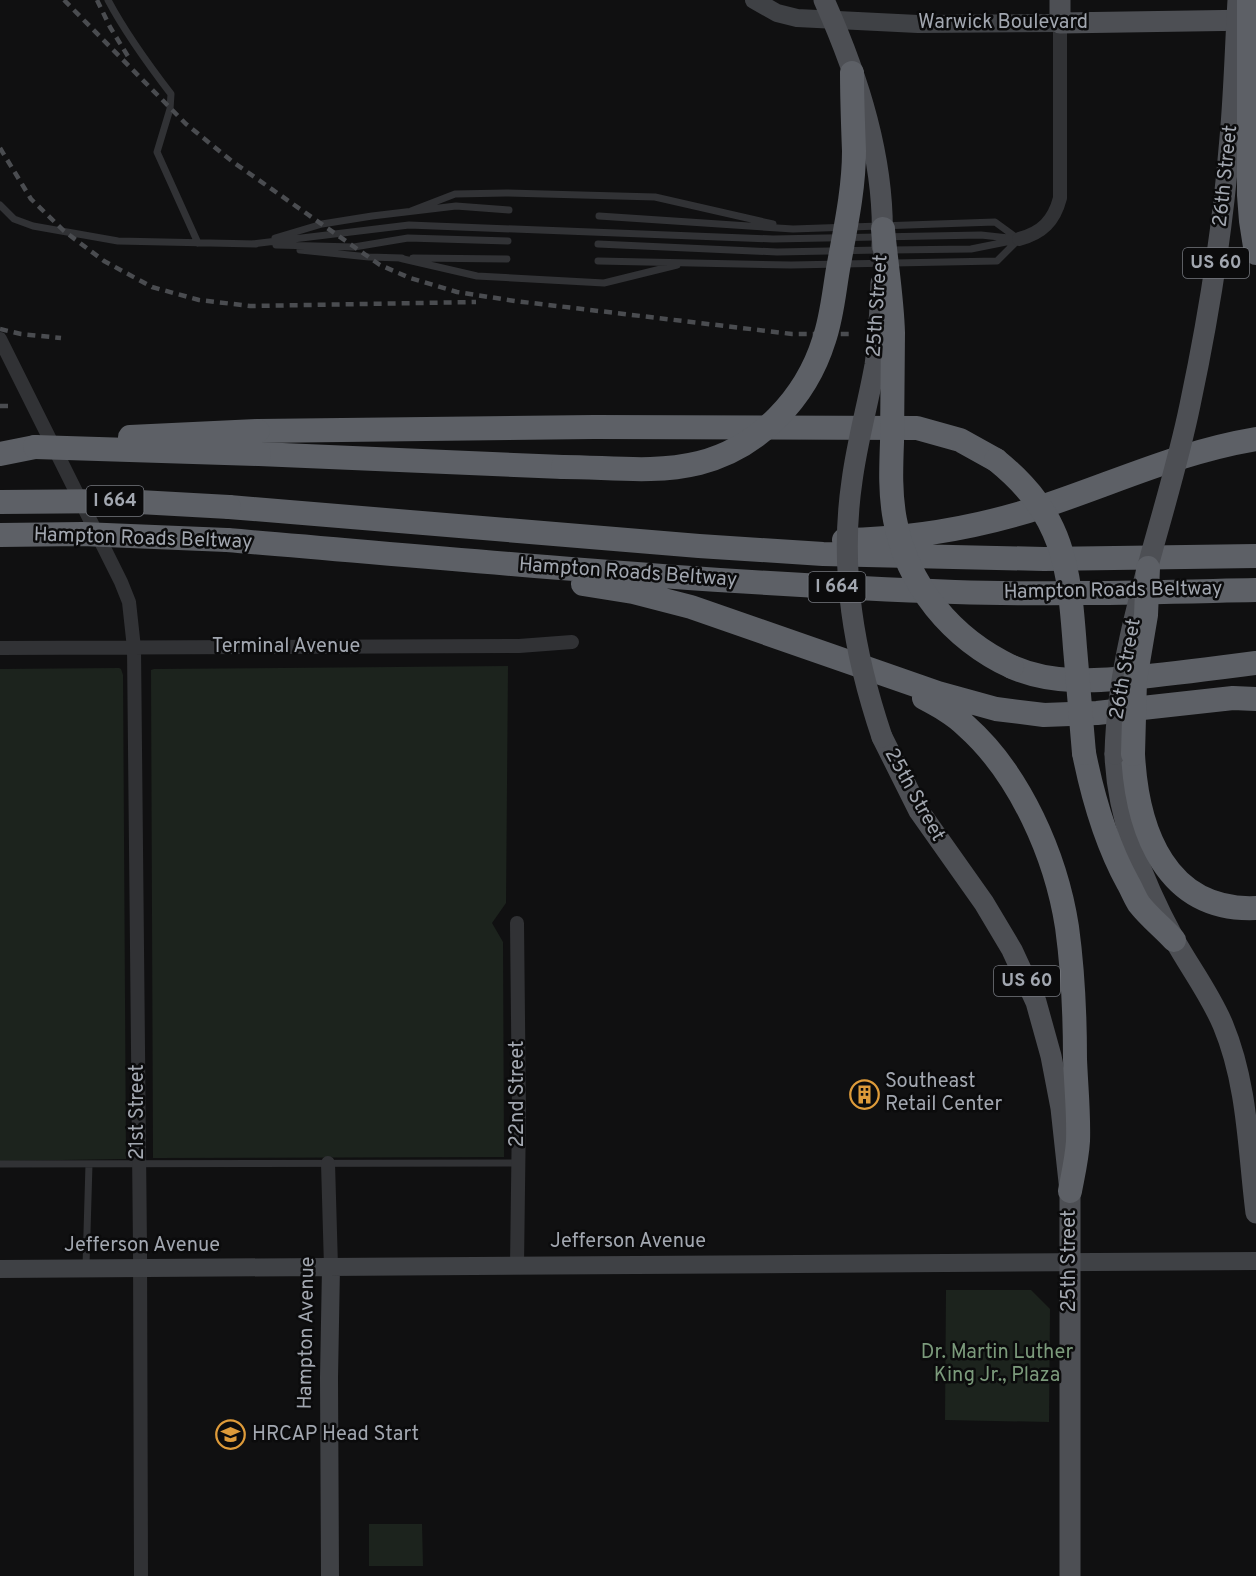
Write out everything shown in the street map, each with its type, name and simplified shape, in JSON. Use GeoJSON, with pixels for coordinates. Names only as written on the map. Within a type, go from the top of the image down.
{"type":"FeatureCollection","features":[{"type":"Feature","properties":{"kind":"highway"},"geometry":{"type":"LineString","coordinates":[[1249,0],[1249,195],[1256,253]]}},
{"type":"Feature","properties":{"kind":"highway"},"geometry":{"type":"LineString","coordinates":[[259,442],[563,467],[648,470],[677,468],[702,462],[745,443],[763,430],[794,399],[819,356],[830,318],[852,177],[852,73]]}},
{"type":"Feature","properties":{"kind":"highway"},"geometry":{"type":"LineString","coordinates":[[883,229],[893,330],[891,483],[895,519],[899,538],[912,572],[942,616],[972,644],[1012,667],[1047,678],[1080,681],[1256,663]]}},
{"type":"Feature","properties":{"kind":"highway"},"geometry":{"type":"LineString","coordinates":[[0,454],[35,447],[259,442],[594,428],[907,428],[947,435],[977,448],[1015,475],[1049,519],[1063,554],[1072,613],[1084,753],[1101,820],[1110,847],[1139,903],[1174,940]]}},
{"type":"Feature","properties":{"kind":"highway"},"geometry":{"type":"LineString","coordinates":[[699,546],[768,538],[864,540],[950,530],[1038,508],[1188,454],[1256,439]]}},
{"type":"Feature","properties":{"kind":"highway","name":"Hampton Roads Beltway"},"geometry":{"type":"LineString","coordinates":[[0,502],[121,501],[229,507],[699,546],[823,554],[934,558],[1124,559],[1256,556]]}},
{"type":"Feature","properties":{"kind":"highway","name":"Hampton Roads Beltway"},"geometry":{"type":"LineString","coordinates":[[0,535],[82,534],[227,540],[743,582],[917,590],[1098,593],[1256,590]]}},
{"type":"Feature","properties":{"kind":"highway"},"geometry":{"type":"LineString","coordinates":[[419,557],[509,576],[593,585],[666,600],[975,705],[1019,713],[1062,715],[1233,698],[1256,699]]}},
{"type":"Feature","properties":{"kind":"highway"},"geometry":{"type":"LineString","coordinates":[[1148,568],[1146,615],[1124,754],[1140,808],[1154,848],[1167,871],[1183,887],[1215,904],[1256,908]]}},
{"type":"Feature","properties":{"kind":"highway"},"geometry":{"type":"LineString","coordinates":[[888,677],[951,714],[987,746],[1021,796],[1047,855],[1066,925],[1074,992],[1078,1141],[1070,1191]]}},
{"type":"Feature","properties":{"kind":"main road","name":"Warwick Boulevard"},"geometry":{"type":"LineString","coordinates":[[754,0],[777,12],[797,18],[918,24],[1256,20]]}},
{"type":"Feature","properties":{"kind":"main road","name":"25th Street"},"geometry":{"type":"LineString","coordinates":[[824,0],[871,130],[883,229],[879,332],[872,381],[852,481],[847,536],[852,626],[863,678],[882,737],[919,811],[998,924],[1025,976],[1036,1002],[1056,1080],[1070,1191],[1070,1576]]}},
{"type":"Feature","properties":{"kind":"main road"},"geometry":{"type":"LineString","coordinates":[[1060,0],[1060,23]]}},
{"type":"Feature","properties":{"kind":"main road","name":"26th Street"},"geometry":{"type":"LineString","coordinates":[[1148,568],[1188,417],[1212,292],[1230,148],[1238,0]]}},
{"type":"Feature","properties":{"kind":"main road"},"geometry":{"type":"LineString","coordinates":[[1124,754],[1120,797],[1135,852],[1174,940],[1212,1002],[1231,1049],[1245,1108],[1256,1213]]}},
{"type":"Feature","properties":{"kind":"main road","name":"Jefferson Avenue"},"geometry":{"type":"LineString","coordinates":[[0,1269],[1256,1260]]}},
{"type":"Feature","properties":{"kind":"main road","name":"Hampton Avenue"},"geometry":{"type":"LineString","coordinates":[[330,1576],[328,1378],[331,1267]]}},
{"type":"Feature","properties":{"kind":"street"},"geometry":{"type":"LineString","coordinates":[[1019,239],[1032,236],[1050,222],[1057,210],[1060,198],[1060,23]]}},
{"type":"Feature","properties":{"kind":"street","name":"21st Street"},"geometry":{"type":"LineString","coordinates":[[0,339],[121,582],[129,602],[132,622],[140,1268],[141,1576]]}},
{"type":"Feature","properties":{"kind":"street","name":"Terminal Avenue"},"geometry":{"type":"LineString","coordinates":[[0,648],[519,646],[572,642]]}},
{"type":"Feature","properties":{"kind":"street","name":"22nd Street"},"geometry":{"type":"LineString","coordinates":[[517,1265],[518,923]]}},
{"type":"Feature","properties":{"kind":"street","name":"Hampton Avenue"},"geometry":{"type":"LineString","coordinates":[[328,1163],[331,1267]]}},
{"type":"Feature","properties":{"kind":"lane"},"geometry":{"type":"LineString","coordinates":[[108,0],[120,23],[171,94],[170,109],[157,152],[198,243]]}},
{"type":"Feature","properties":{"kind":"lane"},"geometry":{"type":"LineString","coordinates":[[411,212],[455,194],[655,197],[793,229]]}},
{"type":"Feature","properties":{"kind":"lane"},"geometry":{"type":"LineString","coordinates":[[0,205],[14,219],[33,226],[118,241],[354,247],[408,238],[508,241]]}},
{"type":"Feature","properties":{"kind":"lane"},"geometry":{"type":"LineString","coordinates":[[252,244],[322,224],[456,206],[510,210]]}},
{"type":"Feature","properties":{"kind":"lane"},"geometry":{"type":"LineString","coordinates":[[599,216],[793,229],[995,222],[1019,239]]}},
{"type":"Feature","properties":{"kind":"lane"},"geometry":{"type":"LineString","coordinates":[[252,244],[409,225],[773,239],[981,235],[1019,239]]}},
{"type":"Feature","properties":{"kind":"lane"},"geometry":{"type":"LineString","coordinates":[[598,244],[777,252],[971,249],[1019,239]]}},
{"type":"Feature","properties":{"kind":"lane"},"geometry":{"type":"LineString","coordinates":[[598,261],[791,265],[997,261],[1019,239]]}},
{"type":"Feature","properties":{"kind":"lane"},"geometry":{"type":"LineString","coordinates":[[252,244],[369,257],[507,259]]}},
{"type":"Feature","properties":{"kind":"lane"},"geometry":{"type":"LineString","coordinates":[[399,258],[477,276],[604,283],[687,262]]}},
{"type":"Feature","properties":{"kind":"lane"},"geometry":{"type":"LineString","coordinates":[[0,1164],[518,1163]]}},
{"type":"Feature","properties":{"kind":"lane"},"geometry":{"type":"LineString","coordinates":[[86,1269],[88,1164]]}},
{"type":"Feature","properties":{"kind":"green space"},"geometry":{"type":"Polygon","coordinates":[[[508,666],[506,903],[492,923],[503,942],[504,1157],[153,1158],[151,670],[508,666]]]}},
{"type":"Feature","properties":{"kind":"green space"},"geometry":{"type":"Polygon","coordinates":[[[119,668],[123,675],[126,1159],[0,1161],[0,669],[119,668]]]}},
{"type":"Feature","properties":{"kind":"green space","name":"Dr. Martin Luther King Jr., Plaza"},"geometry":{"type":"Polygon","coordinates":[[[946,1290],[1031,1290],[1050,1309],[1049,1422],[945,1420],[946,1290]]]}},
{"type":"Feature","properties":{"kind":"green space"},"geometry":{"type":"Polygon","coordinates":[[[369,1524],[422,1524],[423,1566],[369,1566],[369,1524]]]}},
{"type":"Feature","properties":{"kind":"railway"},"geometry":{"type":"LineString","coordinates":[[64,0],[186,124],[233,162],[380,265],[410,278],[457,292],[515,301],[792,334],[849,334]]}},
{"type":"Feature","properties":{"kind":"railway"},"geometry":{"type":"LineString","coordinates":[[97,0],[129,58]]}},
{"type":"Feature","properties":{"kind":"railway"},"geometry":{"type":"LineString","coordinates":[[0,148],[31,199],[64,231],[104,261],[152,287],[199,300],[250,306],[476,302]]}},
{"type":"Feature","properties":{"kind":"railway"},"geometry":{"type":"LineString","coordinates":[[0,329],[21,334],[61,338]]}},
{"type":"Feature","properties":{"kind":"railway"},"geometry":{"type":"LineString","coordinates":[[0,406],[8,406]]}},
{"type":"Feature","properties":{"kind":"place","name":"Southeast Retail Center"},"geometry":{"type":"Point","coordinates":[864,1094]}},
{"type":"Feature","properties":{"kind":"place","name":"HRCAP Head Start"},"geometry":{"type":"Point","coordinates":[231,1435]}}]}
